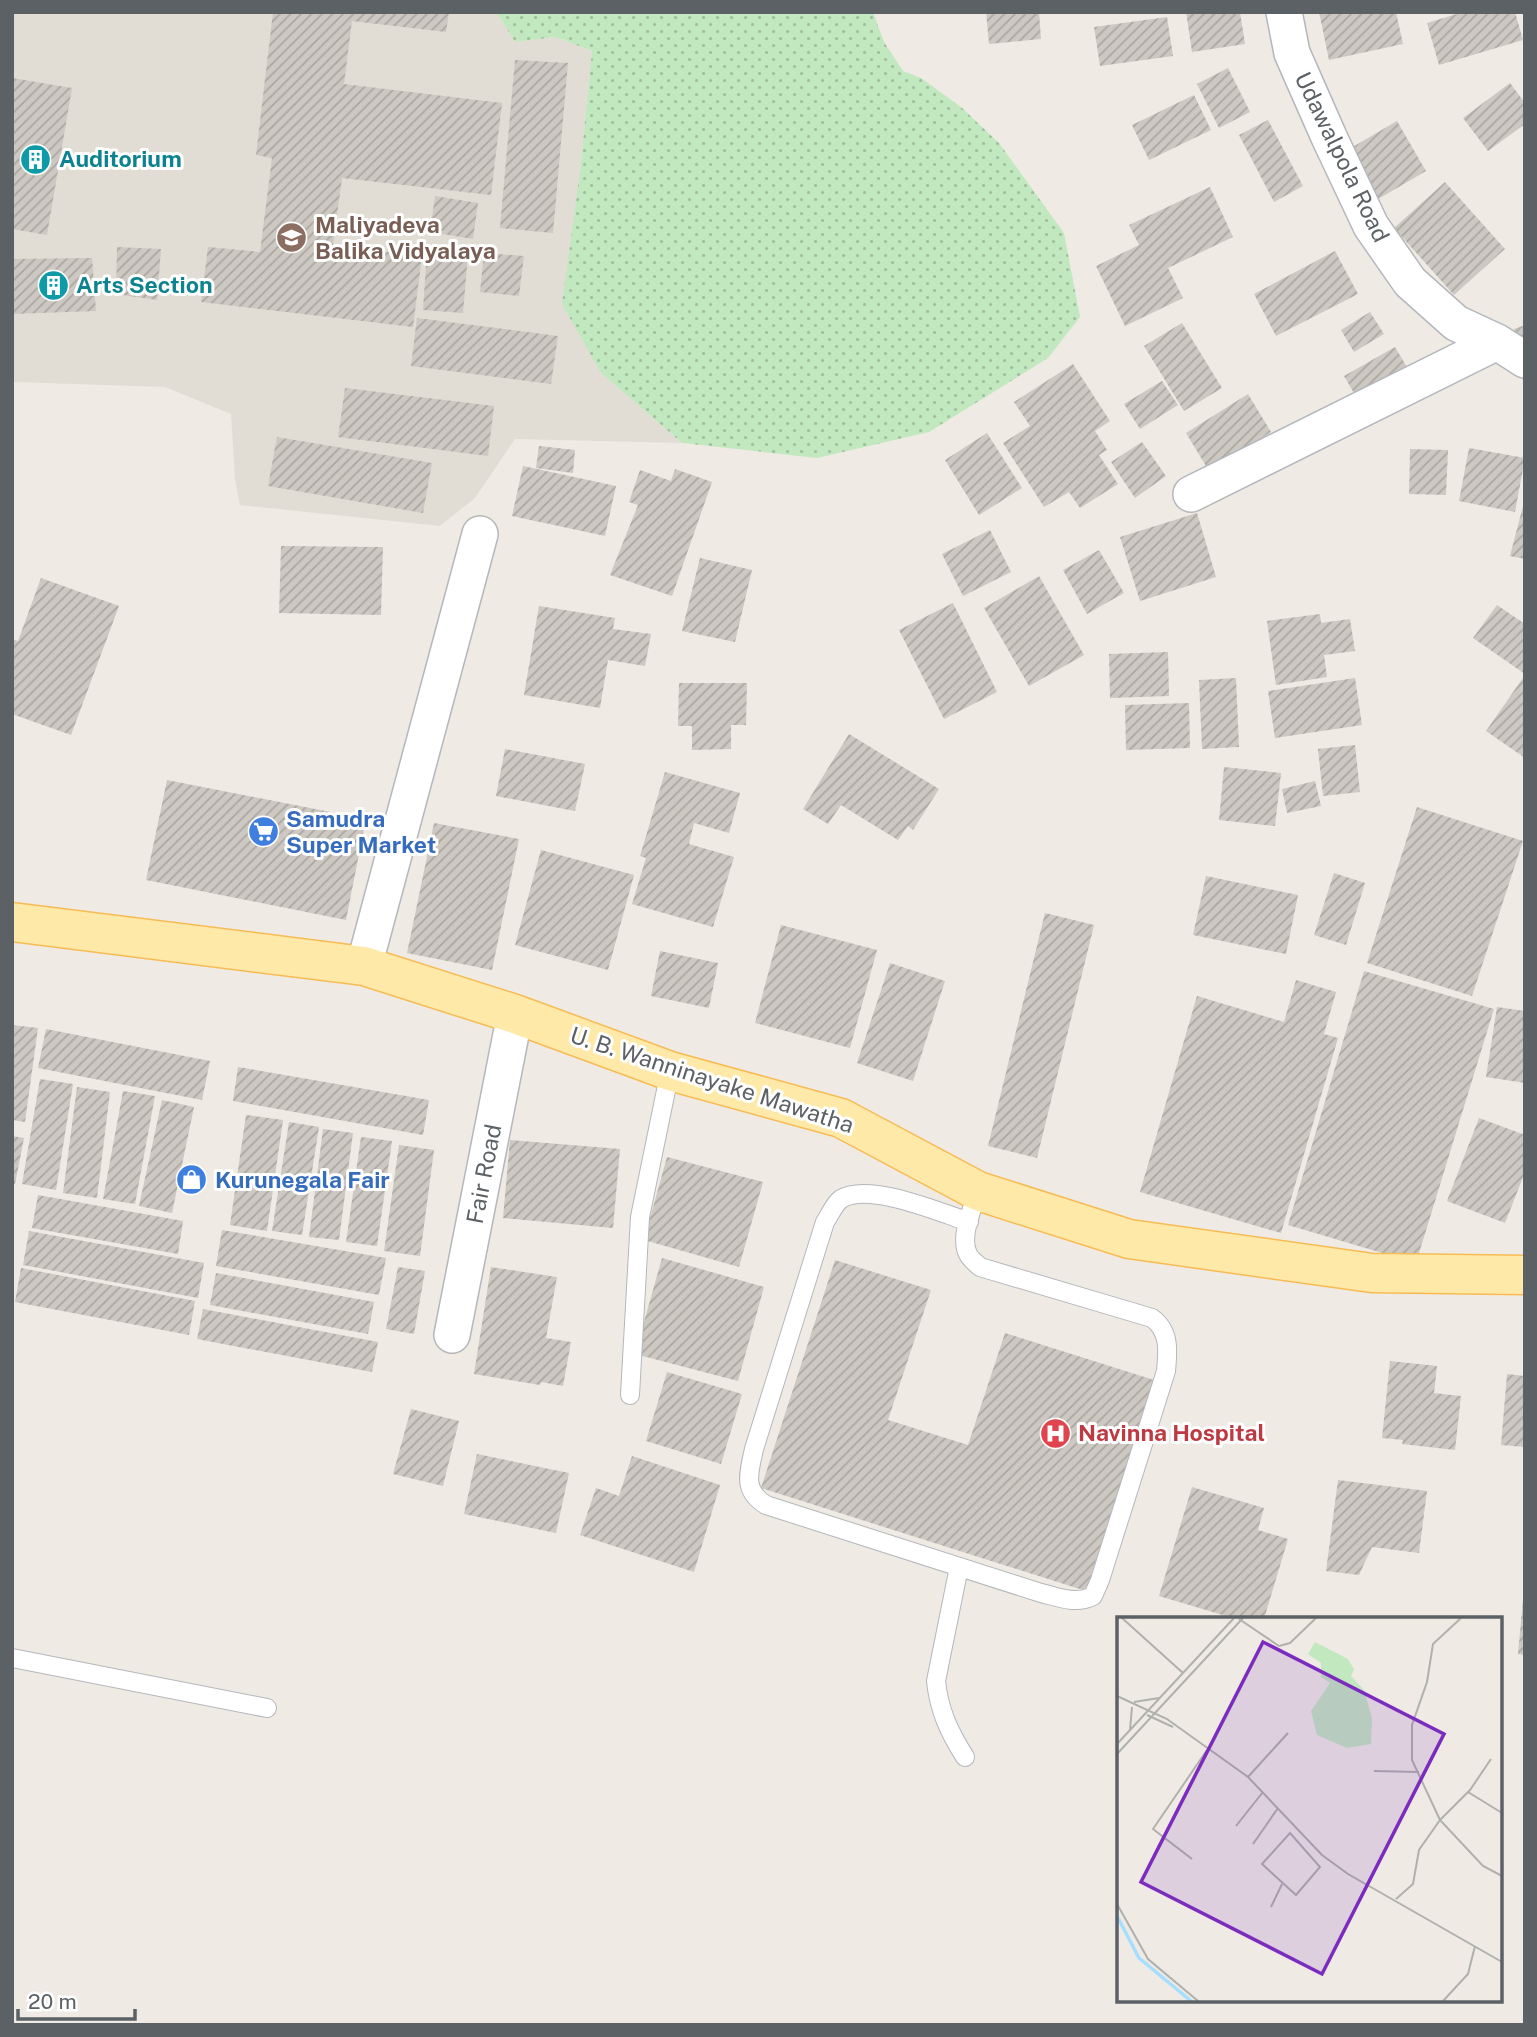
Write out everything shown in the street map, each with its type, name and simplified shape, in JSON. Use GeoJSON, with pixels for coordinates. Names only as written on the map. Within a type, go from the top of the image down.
{"type":"FeatureCollection","features":[{"type":"Feature","properties":{"kind":"main road","name":"U. B. Wanninayake Mawatha"},"geometry":{"type":"LineString","coordinates":[[12,922],[364,966],[515,1014],[670,1071],[841,1118],[973,1207],[1129,1239],[1372,1273],[1525,1275]]}},
{"type":"Feature","properties":{"kind":"street","name":"Udawalpola Road"},"geometry":{"type":"LineString","coordinates":[[1284,12],[1292,52],[1371,226],[1410,282],[1456,323],[1511,351]]}},
{"type":"Feature","properties":{"kind":"street"},"geometry":{"type":"LineString","coordinates":[[1191,494],[1511,351]]}},
{"type":"Feature","properties":{"kind":"street"},"geometry":{"type":"LineString","coordinates":[[364,966],[481,534]]}},
{"type":"Feature","properties":{"kind":"street","name":"Fair Road"},"geometry":{"type":"LineString","coordinates":[[452,1335],[515,1014]]}},
{"type":"Feature","properties":{"kind":"lane"},"geometry":{"type":"LineString","coordinates":[[630,1395],[640,1217],[670,1071]]}},
{"type":"Feature","properties":{"kind":"lane"},"geometry":{"type":"LineString","coordinates":[[875,1194],[973,1207],[966,1247],[968,1257],[980,1267],[1152,1318],[1160,1324],[1169,1347],[1166,1371],[1093,1596],[1086,1600],[1071,1600],[1041,1593],[766,1505],[755,1498],[750,1489],[749,1473],[754,1449],[825,1222],[841,1199],[875,1194]]}},
{"type":"Feature","properties":{"kind":"lane"},"geometry":{"type":"LineString","coordinates":[[959,1567],[936,1681],[938,1699],[947,1728],[965,1757]]}},
{"type":"Feature","properties":{"kind":"lane"},"geometry":{"type":"LineString","coordinates":[[12,1658],[267,1708]]}},
{"type":"Feature","properties":{"kind":"shaded area","name":"Maliyadeva Balika Vidyalaya"},"geometry":{"type":"Polygon","coordinates":[[[12,12],[496,12],[515,42],[556,37],[592,51],[580,172],[601,373],[682,443],[515,439],[475,498],[440,526],[240,505],[235,479],[231,414],[165,387],[12,382],[12,12]]]}},
{"type":"Feature","properties":{"kind":"green space"},"geometry":{"type":"Polygon","coordinates":[[[496,12],[873,12],[884,42],[903,71],[921,78],[961,107],[999,143],[1064,233],[1080,317],[1048,358],[929,432],[817,458],[682,443],[601,373],[562,304],[580,172],[592,51],[556,37],[515,42],[496,12]]]}},
{"type":"Feature","properties":{"kind":"building"},"geometry":{"type":"Polygon","coordinates":[[[273,12],[449,12],[446,32],[352,21],[344,84],[502,103],[491,195],[342,178],[333,245],[422,256],[413,327],[201,302],[208,247],[260,252],[272,158],[256,155],[273,12]]]}},
{"type":"Feature","properties":{"kind":"building"},"geometry":{"type":"Polygon","coordinates":[[[986,12],[1039,12],[1041,39],[989,44],[986,12]]]}},
{"type":"Feature","properties":{"kind":"building"},"geometry":{"type":"Polygon","coordinates":[[[1186,12],[1240,12],[1245,44],[1192,52],[1186,12]]]}},
{"type":"Feature","properties":{"kind":"building"},"geometry":{"type":"Polygon","coordinates":[[[1319,12],[1396,12],[1403,44],[1329,60],[1319,12]]]}},
{"type":"Feature","properties":{"kind":"building"},"geometry":{"type":"Polygon","coordinates":[[[1463,12],[1515,12],[1523,40],[1439,65],[1427,23],[1463,12]]]}},
{"type":"Feature","properties":{"kind":"building"},"geometry":{"type":"Polygon","coordinates":[[[1167,17],[1173,56],[1100,66],[1094,27],[1167,17]]]}},
{"type":"Feature","properties":{"kind":"building"},"geometry":{"type":"Polygon","coordinates":[[[515,60],[568,63],[553,233],[500,228],[515,60]]]}},
{"type":"Feature","properties":{"kind":"building"},"geometry":{"type":"Polygon","coordinates":[[[1228,68],[1250,112],[1219,128],[1197,84],[1228,68]]]}},
{"type":"Feature","properties":{"kind":"building","name":"Auditorium"},"geometry":{"type":"Polygon","coordinates":[[[12,78],[72,88],[47,235],[12,229],[12,78]]]}},
{"type":"Feature","properties":{"kind":"building"},"geometry":{"type":"Polygon","coordinates":[[[1510,83],[1525,103],[1525,124],[1488,151],[1463,118],[1510,83]]]}},
{"type":"Feature","properties":{"kind":"building"},"geometry":{"type":"Polygon","coordinates":[[[1194,95],[1211,130],[1149,160],[1132,125],[1194,95]]]}},
{"type":"Feature","properties":{"kind":"building"},"geometry":{"type":"Polygon","coordinates":[[[1268,120],[1303,186],[1274,202],[1239,135],[1268,120]]]}},
{"type":"Feature","properties":{"kind":"building"},"geometry":{"type":"Polygon","coordinates":[[[1397,121],[1426,171],[1368,205],[1339,155],[1397,121]]]}},
{"type":"Feature","properties":{"kind":"building"},"geometry":{"type":"Polygon","coordinates":[[[1445,182],[1505,249],[1454,295],[1394,228],[1445,182]]]}},
{"type":"Feature","properties":{"kind":"building"},"geometry":{"type":"Polygon","coordinates":[[[1210,187],[1233,237],[1168,268],[1183,298],[1125,326],[1096,266],[1139,245],[1129,225],[1210,187]]]}},
{"type":"Feature","properties":{"kind":"building"},"geometry":{"type":"Polygon","coordinates":[[[435,196],[478,203],[473,239],[430,232],[435,196]]]}},
{"type":"Feature","properties":{"kind":"building"},"geometry":{"type":"Polygon","coordinates":[[[117,247],[161,249],[157,300],[116,294],[117,247]]]}},
{"type":"Feature","properties":{"kind":"building"},"geometry":{"type":"Polygon","coordinates":[[[427,251],[468,254],[463,313],[423,310],[427,251]]]}},
{"type":"Feature","properties":{"kind":"building"},"geometry":{"type":"Polygon","coordinates":[[[1335,251],[1358,294],[1276,336],[1254,294],[1335,251]]]}},
{"type":"Feature","properties":{"kind":"building"},"geometry":{"type":"Polygon","coordinates":[[[484,253],[524,256],[519,296],[480,292],[484,253]]]}},
{"type":"Feature","properties":{"kind":"building","name":"Arts Section"},"geometry":{"type":"Polygon","coordinates":[[[92,258],[96,311],[12,314],[12,259],[92,258]]]}},
{"type":"Feature","properties":{"kind":"building"},"geometry":{"type":"Polygon","coordinates":[[[1370,312],[1384,334],[1354,352],[1341,330],[1370,312]]]}},
{"type":"Feature","properties":{"kind":"building"},"geometry":{"type":"Polygon","coordinates":[[[417,318],[558,336],[551,384],[411,366],[417,318]]]}},
{"type":"Feature","properties":{"kind":"building"},"geometry":{"type":"Polygon","coordinates":[[[1182,323],[1222,388],[1184,411],[1144,346],[1182,323]]]}},
{"type":"Feature","properties":{"kind":"building"},"geometry":{"type":"Polygon","coordinates":[[[1525,325],[1525,353],[1521,354],[1514,329],[1525,325]]]}},
{"type":"Feature","properties":{"kind":"building"},"geometry":{"type":"Polygon","coordinates":[[[1395,347],[1413,377],[1362,407],[1344,376],[1395,347]]]}},
{"type":"Feature","properties":{"kind":"building"},"geometry":{"type":"Polygon","coordinates":[[[1073,364],[1110,421],[1095,431],[1107,450],[1099,455],[1118,484],[1080,508],[1069,492],[1044,507],[1003,443],[1030,426],[1014,402],[1073,364]]]}},
{"type":"Feature","properties":{"kind":"building"},"geometry":{"type":"Polygon","coordinates":[[[1162,381],[1178,405],[1140,429],[1124,404],[1162,381]]]}},
{"type":"Feature","properties":{"kind":"building"},"geometry":{"type":"Polygon","coordinates":[[[345,388],[494,406],[488,456],[338,437],[345,388]]]}},
{"type":"Feature","properties":{"kind":"building"},"geometry":{"type":"Polygon","coordinates":[[[1248,394],[1271,432],[1209,471],[1186,433],[1248,394]]]}},
{"type":"Feature","properties":{"kind":"building"},"geometry":{"type":"Polygon","coordinates":[[[987,433],[1022,488],[979,515],[945,460],[987,433]]]}},
{"type":"Feature","properties":{"kind":"building"},"geometry":{"type":"Polygon","coordinates":[[[277,437],[432,463],[423,513],[268,486],[277,437]]]}},
{"type":"Feature","properties":{"kind":"building"},"geometry":{"type":"Polygon","coordinates":[[[1142,442],[1166,476],[1135,498],[1111,462],[1142,442]]]}},
{"type":"Feature","properties":{"kind":"building"},"geometry":{"type":"Polygon","coordinates":[[[539,446],[575,450],[573,473],[536,468],[539,446]]]}},
{"type":"Feature","properties":{"kind":"building"},"geometry":{"type":"Polygon","coordinates":[[[1469,448],[1525,458],[1515,512],[1459,501],[1469,448]]]}},
{"type":"Feature","properties":{"kind":"building"},"geometry":{"type":"Polygon","coordinates":[[[1410,449],[1448,450],[1446,495],[1409,494],[1410,449]]]}},
{"type":"Feature","properties":{"kind":"building"},"geometry":{"type":"Polygon","coordinates":[[[523,466],[616,486],[605,536],[512,516],[523,466]]]}},
{"type":"Feature","properties":{"kind":"building"},"geometry":{"type":"Polygon","coordinates":[[[675,469],[712,482],[672,596],[610,575],[638,505],[629,502],[640,470],[671,481],[675,469]]]}},
{"type":"Feature","properties":{"kind":"building"},"geometry":{"type":"Polygon","coordinates":[[[1525,502],[1525,559],[1510,556],[1525,502]]]}},
{"type":"Feature","properties":{"kind":"building"},"geometry":{"type":"Polygon","coordinates":[[[1197,513],[1216,577],[1140,601],[1120,537],[1197,513]]]}},
{"type":"Feature","properties":{"kind":"building"},"geometry":{"type":"Polygon","coordinates":[[[990,530],[1011,572],[963,596],[942,554],[990,530]]]}},
{"type":"Feature","properties":{"kind":"building"},"geometry":{"type":"Polygon","coordinates":[[[281,546],[383,547],[381,615],[279,613],[281,546]]]}},
{"type":"Feature","properties":{"kind":"building"},"geometry":{"type":"Polygon","coordinates":[[[1099,550],[1124,593],[1087,614],[1063,570],[1099,550]]]}},
{"type":"Feature","properties":{"kind":"building"},"geometry":{"type":"Polygon","coordinates":[[[700,558],[752,570],[735,642],[682,631],[700,558]]]}},
{"type":"Feature","properties":{"kind":"building"},"geometry":{"type":"Polygon","coordinates":[[[1039,576],[1084,655],[1029,686],[984,608],[1039,576]]]}},
{"type":"Feature","properties":{"kind":"building"},"geometry":{"type":"Polygon","coordinates":[[[41,578],[119,606],[71,735],[12,714],[12,639],[18,641],[41,578]]]}},
{"type":"Feature","properties":{"kind":"building"},"geometry":{"type":"Polygon","coordinates":[[[953,603],[997,692],[944,719],[899,630],[953,603]]]}},
{"type":"Feature","properties":{"kind":"building"},"geometry":{"type":"Polygon","coordinates":[[[1497,605],[1525,624],[1525,674],[1473,638],[1497,605]]]}},
{"type":"Feature","properties":{"kind":"building"},"geometry":{"type":"Polygon","coordinates":[[[539,606],[615,618],[613,629],[651,634],[645,666],[608,660],[600,708],[524,695],[539,606]]]}},
{"type":"Feature","properties":{"kind":"building"},"geometry":{"type":"Polygon","coordinates":[[[1320,614],[1321,623],[1350,619],[1355,651],[1324,655],[1327,677],[1276,685],[1267,621],[1320,614]]]}},
{"type":"Feature","properties":{"kind":"building"},"geometry":{"type":"Polygon","coordinates":[[[1168,652],[1169,696],[1110,698],[1109,654],[1168,652]]]}},
{"type":"Feature","properties":{"kind":"building"},"geometry":{"type":"Polygon","coordinates":[[[1525,675],[1525,758],[1486,731],[1525,675]]]}},
{"type":"Feature","properties":{"kind":"building"},"geometry":{"type":"Polygon","coordinates":[[[1236,678],[1239,747],[1202,749],[1199,680],[1236,678]]]}},
{"type":"Feature","properties":{"kind":"building"},"geometry":{"type":"Polygon","coordinates":[[[1355,678],[1362,725],[1275,738],[1268,691],[1355,678]]]}},
{"type":"Feature","properties":{"kind":"building"},"geometry":{"type":"Polygon","coordinates":[[[679,683],[747,683],[746,725],[731,725],[731,749],[692,750],[692,726],[678,726],[679,683]]]}},
{"type":"Feature","properties":{"kind":"building"},"geometry":{"type":"Polygon","coordinates":[[[1189,703],[1190,748],[1126,750],[1125,705],[1189,703]]]}},
{"type":"Feature","properties":{"kind":"building"},"geometry":{"type":"Polygon","coordinates":[[[849,734],[939,789],[913,830],[908,826],[898,840],[841,805],[828,824],[803,809],[849,734]]]}},
{"type":"Feature","properties":{"kind":"building"},"geometry":{"type":"Polygon","coordinates":[[[1355,745],[1360,792],[1323,796],[1318,749],[1355,745]]]}},
{"type":"Feature","properties":{"kind":"building"},"geometry":{"type":"Polygon","coordinates":[[[505,749],[585,764],[575,811],[496,796],[505,749]]]}},
{"type":"Feature","properties":{"kind":"building"},"geometry":{"type":"Polygon","coordinates":[[[1224,767],[1281,773],[1275,826],[1219,820],[1224,767]]]}},
{"type":"Feature","properties":{"kind":"building"},"geometry":{"type":"Polygon","coordinates":[[[665,772],[740,793],[729,833],[694,823],[689,844],[734,857],[713,927],[632,904],[646,858],[640,856],[665,772]]]}},
{"type":"Feature","properties":{"kind":"building"},"geometry":{"type":"Polygon","coordinates":[[[167,780],[366,819],[346,920],[146,880],[167,780]]]}},
{"type":"Feature","properties":{"kind":"building"},"geometry":{"type":"Polygon","coordinates":[[[1315,781],[1321,806],[1287,813],[1282,789],[1315,781]]]}},
{"type":"Feature","properties":{"kind":"building"},"geometry":{"type":"Polygon","coordinates":[[[1417,807],[1523,841],[1472,996],[1367,963],[1417,807]]]}},
{"type":"Feature","properties":{"kind":"building"},"geometry":{"type":"Polygon","coordinates":[[[434,823],[519,839],[492,970],[407,953],[434,823]]]}},
{"type":"Feature","properties":{"kind":"building"},"geometry":{"type":"Polygon","coordinates":[[[541,850],[634,875],[608,970],[515,945],[541,850]]]}},
{"type":"Feature","properties":{"kind":"building"},"geometry":{"type":"Polygon","coordinates":[[[1334,873],[1365,883],[1346,945],[1314,935],[1334,873]]]}},
{"type":"Feature","properties":{"kind":"building"},"geometry":{"type":"Polygon","coordinates":[[[1206,876],[1298,895],[1286,954],[1193,935],[1206,876]]]}},
{"type":"Feature","properties":{"kind":"building"},"geometry":{"type":"Polygon","coordinates":[[[1045,913],[1094,925],[1037,1158],[988,1146],[1045,913]]]}},
{"type":"Feature","properties":{"kind":"building"},"geometry":{"type":"Polygon","coordinates":[[[781,925],[877,950],[850,1048],[755,1023],[781,925]]]}},
{"type":"Feature","properties":{"kind":"building"},"geometry":{"type":"Polygon","coordinates":[[[660,951],[718,963],[709,1008],[651,996],[660,951]]]}},
{"type":"Feature","properties":{"kind":"building"},"geometry":{"type":"Polygon","coordinates":[[[890,963],[945,981],[913,1081],[857,1063],[890,963]]]}},
{"type":"Feature","properties":{"kind":"building"},"geometry":{"type":"Polygon","coordinates":[[[1364,971],[1494,1009],[1416,1263],[1288,1225],[1364,971]]]}},
{"type":"Feature","properties":{"kind":"building"},"geometry":{"type":"Polygon","coordinates":[[[1296,980],[1336,992],[1324,1034],[1338,1038],[1281,1233],[1140,1192],[1197,996],[1284,1022],[1296,980]]]}},
{"type":"Feature","properties":{"kind":"building"},"geometry":{"type":"Polygon","coordinates":[[[1497,1007],[1525,1011],[1525,1083],[1486,1077],[1497,1007]]]}},
{"type":"Feature","properties":{"kind":"building"},"geometry":{"type":"Polygon","coordinates":[[[12,1025],[38,1028],[25,1122],[12,1120],[12,1025]]]}},
{"type":"Feature","properties":{"kind":"building"},"geometry":{"type":"Polygon","coordinates":[[[46,1029],[210,1061],[202,1100],[38,1068],[46,1029]]]}},
{"type":"Feature","properties":{"kind":"building"},"geometry":{"type":"Polygon","coordinates":[[[238,1067],[429,1100],[423,1135],[233,1101],[238,1067]]]}},
{"type":"Feature","properties":{"kind":"building"},"geometry":{"type":"Polygon","coordinates":[[[40,1079],[73,1084],[56,1190],[22,1184],[40,1079]]]}},
{"type":"Feature","properties":{"kind":"building"},"geometry":{"type":"Polygon","coordinates":[[[77,1087],[110,1092],[97,1198],[63,1193],[77,1087]]]}},
{"type":"Feature","properties":{"kind":"building"},"geometry":{"type":"Polygon","coordinates":[[[123,1091],[155,1096],[135,1204],[103,1199],[123,1091]]]}},
{"type":"Feature","properties":{"kind":"building"},"geometry":{"type":"Polygon","coordinates":[[[162,1100],[194,1107],[172,1213],[139,1206],[162,1100]]]}},
{"type":"Feature","properties":{"kind":"building"},"geometry":{"type":"Polygon","coordinates":[[[246,1115],[283,1120],[267,1231],[230,1225],[246,1115]]]}},
{"type":"Feature","properties":{"kind":"building"},"geometry":{"type":"Polygon","coordinates":[[[1479,1118],[1525,1135],[1525,1172],[1505,1223],[1447,1201],[1479,1118]]]}},
{"type":"Feature","properties":{"kind":"building"},"geometry":{"type":"Polygon","coordinates":[[[289,1122],[319,1127],[302,1235],[272,1231],[289,1122]]]}},
{"type":"Feature","properties":{"kind":"building"},"geometry":{"type":"Polygon","coordinates":[[[323,1129],[353,1133],[339,1240],[309,1237],[323,1129]]]}},
{"type":"Feature","properties":{"kind":"building"},"geometry":{"type":"Polygon","coordinates":[[[12,1136],[24,1138],[15,1184],[12,1184],[12,1136]]]}},
{"type":"Feature","properties":{"kind":"building"},"geometry":{"type":"Polygon","coordinates":[[[361,1137],[392,1141],[377,1246],[346,1242],[361,1137]]]}},
{"type":"Feature","properties":{"kind":"building"},"geometry":{"type":"Polygon","coordinates":[[[510,1140],[620,1149],[613,1228],[503,1218],[510,1140]]]}},
{"type":"Feature","properties":{"kind":"building"},"geometry":{"type":"Polygon","coordinates":[[[399,1145],[434,1150],[420,1256],[384,1251],[399,1145]]]}},
{"type":"Feature","properties":{"kind":"building"},"geometry":{"type":"Polygon","coordinates":[[[667,1157],[763,1182],[739,1267],[644,1240],[667,1157]]]}},
{"type":"Feature","properties":{"kind":"building"},"geometry":{"type":"Polygon","coordinates":[[[38,1195],[183,1221],[178,1254],[32,1228],[38,1195]]]}},
{"type":"Feature","properties":{"kind":"building"},"geometry":{"type":"Polygon","coordinates":[[[222,1230],[386,1258],[379,1295],[216,1266],[222,1230]]]}},
{"type":"Feature","properties":{"kind":"building"},"geometry":{"type":"Polygon","coordinates":[[[29,1231],[204,1263],[198,1298],[23,1265],[29,1231]]]}},
{"type":"Feature","properties":{"kind":"building"},"geometry":{"type":"Polygon","coordinates":[[[662,1258],[764,1287],[738,1381],[635,1354],[662,1258]]]}},
{"type":"Feature","properties":{"kind":"building","name":"Navinna Hospital"},"geometry":{"type":"Polygon","coordinates":[[[835,1260],[931,1290],[888,1420],[968,1445],[1005,1333],[1154,1380],[1086,1591],[761,1488],[835,1260]]]}},
{"type":"Feature","properties":{"kind":"building"},"geometry":{"type":"Polygon","coordinates":[[[398,1267],[425,1271],[414,1334],[386,1329],[398,1267]]]}},
{"type":"Feature","properties":{"kind":"building"},"geometry":{"type":"Polygon","coordinates":[[[491,1267],[557,1277],[546,1338],[571,1342],[563,1386],[474,1374],[491,1267]]]}},
{"type":"Feature","properties":{"kind":"building"},"geometry":{"type":"Polygon","coordinates":[[[21,1268],[195,1301],[189,1335],[15,1302],[21,1268]]]}},
{"type":"Feature","properties":{"kind":"building"},"geometry":{"type":"Polygon","coordinates":[[[216,1273],[374,1302],[368,1334],[210,1305],[216,1273]]]}},
{"type":"Feature","properties":{"kind":"building"},"geometry":{"type":"Polygon","coordinates":[[[203,1309],[378,1342],[372,1372],[197,1339],[203,1309]]]}},
{"type":"Feature","properties":{"kind":"building"},"geometry":{"type":"Polygon","coordinates":[[[1390,1361],[1437,1366],[1434,1393],[1461,1396],[1455,1450],[1402,1444],[1403,1440],[1382,1438],[1390,1361]]]}},
{"type":"Feature","properties":{"kind":"building"},"geometry":{"type":"Polygon","coordinates":[[[667,1372],[742,1394],[721,1464],[646,1441],[667,1372]]]}},
{"type":"Feature","properties":{"kind":"building"},"geometry":{"type":"Polygon","coordinates":[[[1507,1374],[1525,1376],[1525,1447],[1501,1445],[1507,1374]]]}},
{"type":"Feature","properties":{"kind":"building"},"geometry":{"type":"Polygon","coordinates":[[[411,1409],[459,1421],[443,1486],[393,1474],[411,1409]]]}},
{"type":"Feature","properties":{"kind":"building"},"geometry":{"type":"Polygon","coordinates":[[[477,1454],[569,1473],[556,1533],[464,1514],[477,1454]]]}},
{"type":"Feature","properties":{"kind":"building"},"geometry":{"type":"Polygon","coordinates":[[[632,1456],[720,1485],[694,1572],[580,1535],[596,1488],[619,1496],[632,1456]]]}},
{"type":"Feature","properties":{"kind":"building"},"geometry":{"type":"Polygon","coordinates":[[[1338,1480],[1427,1491],[1419,1553],[1372,1547],[1359,1575],[1326,1571],[1338,1480]]]}},
{"type":"Feature","properties":{"kind":"building"},"geometry":{"type":"Polygon","coordinates":[[[1192,1487],[1264,1508],[1258,1530],[1288,1539],[1265,1617],[1229,1617],[1159,1596],[1192,1487]]]}},
{"type":"Feature","properties":{"kind":"building"},"geometry":{"type":"Polygon","coordinates":[[[1525,1599],[1525,1655],[1518,1654],[1525,1599]]]}},
{"type":"Feature","properties":{"kind":"place","name":"Auditorium"},"geometry":{"type":"Point","coordinates":[36,159]}},
{"type":"Feature","properties":{"kind":"place","name":"Maliyadeva Balika Vidyalaya"},"geometry":{"type":"Point","coordinates":[292,238]}},
{"type":"Feature","properties":{"kind":"place","name":"Arts Section"},"geometry":{"type":"Point","coordinates":[53,285]}},
{"type":"Feature","properties":{"kind":"place","name":"Samudra Super Market"},"geometry":{"type":"Point","coordinates":[263,832]}},
{"type":"Feature","properties":{"kind":"place","name":"Kurunegala Fair"},"geometry":{"type":"Point","coordinates":[192,1180]}},
{"type":"Feature","properties":{"kind":"place","name":"Navinna Hospital"},"geometry":{"type":"Point","coordinates":[1055,1433]}}]}
